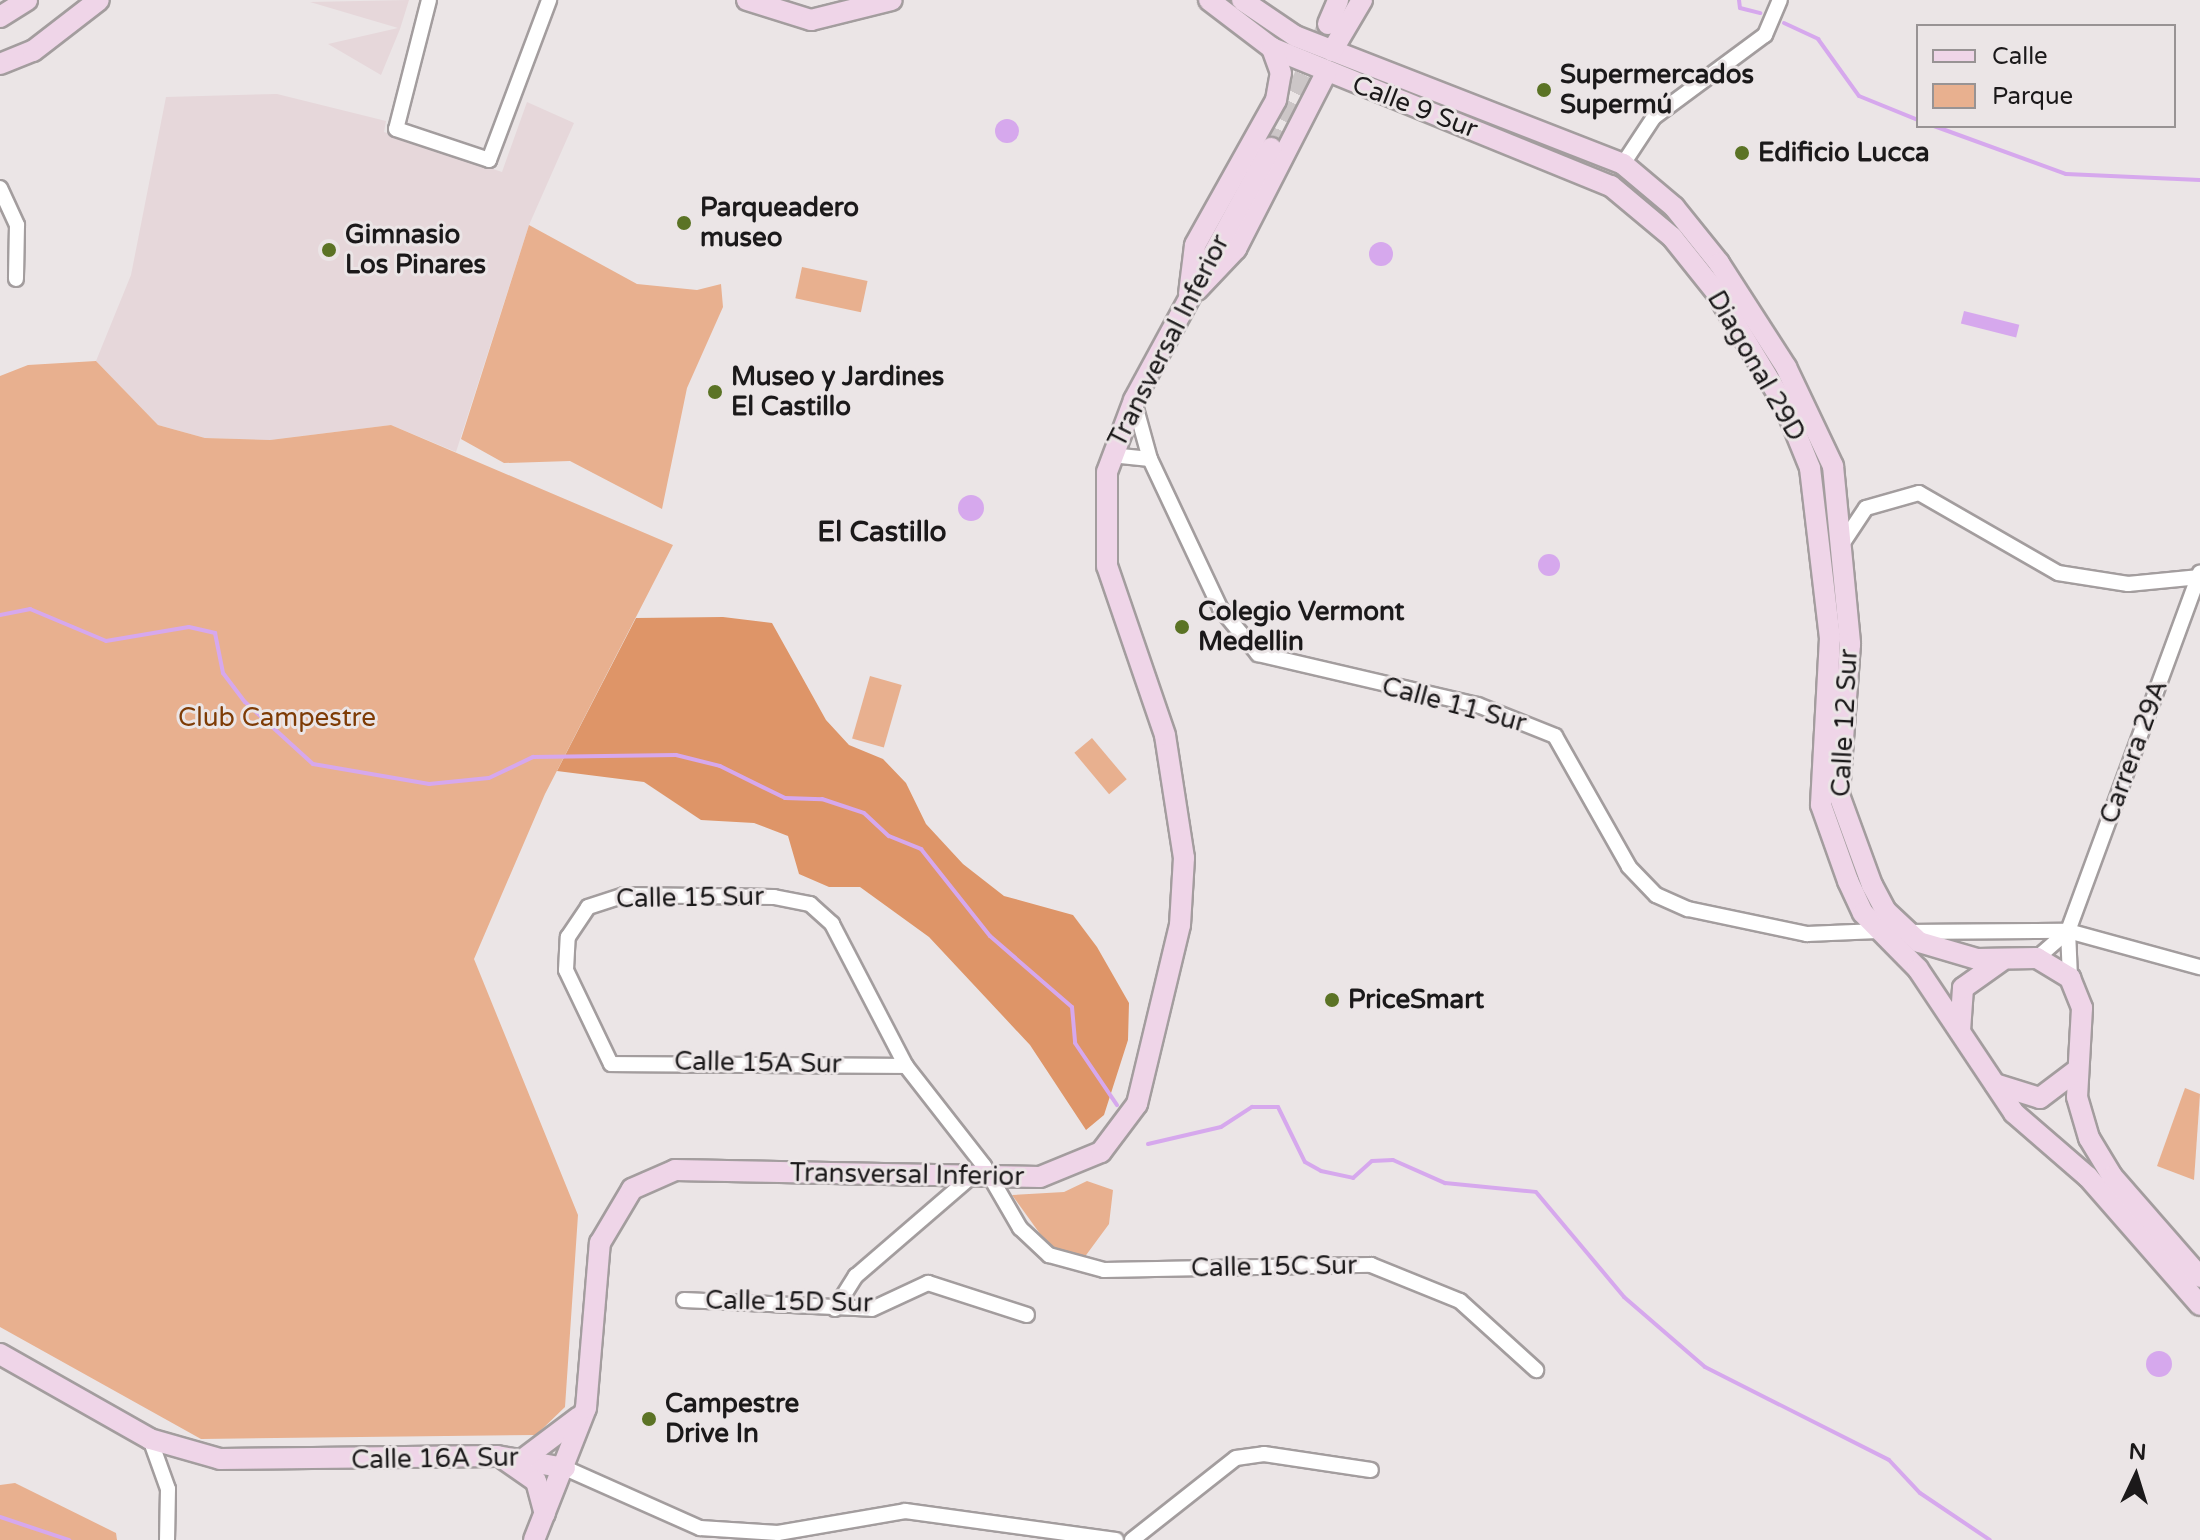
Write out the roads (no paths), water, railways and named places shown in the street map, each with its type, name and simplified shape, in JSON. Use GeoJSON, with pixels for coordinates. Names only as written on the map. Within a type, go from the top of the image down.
{"type":"FeatureCollection","features":[{"type":"Feature","properties":{"kind":"main road"},"geometry":{"type":"LineString","coordinates":[[0,17],[27,0]]}},
{"type":"Feature","properties":{"kind":"main road"},"geometry":{"type":"LineString","coordinates":[[0,64],[64,31],[99,0]]}},
{"type":"Feature","properties":{"kind":"main road"},"geometry":{"type":"LineString","coordinates":[[747,0],[811,20],[892,0]]}},
{"type":"Feature","properties":{"kind":"main road","name":"Calle 9 Sur"},"geometry":{"type":"LineString","coordinates":[[1209,0],[1272,48],[1630,198]]}},
{"type":"Feature","properties":{"kind":"main road"},"geometry":{"type":"LineString","coordinates":[[1332,51],[1362,0]]}},
{"type":"Feature","properties":{"kind":"main road"},"geometry":{"type":"LineString","coordinates":[[1328,24],[1337,1]]}},
{"type":"Feature","properties":{"kind":"main road","name":"Calle 9 Sur"},"geometry":{"type":"LineString","coordinates":[[1250,3],[1332,51],[1623,164],[1644,180]]}},
{"type":"Feature","properties":{"kind":"main road"},"geometry":{"type":"LineString","coordinates":[[1189,294],[1195,245],[1276,100],[1281,73],[1272,48]]}},
{"type":"Feature","properties":{"kind":"main road"},"geometry":{"type":"LineString","coordinates":[[1189,294],[1236,249],[1326,73]]}},
{"type":"Feature","properties":{"kind":"main road","name":"Transversal Inferior"},"geometry":{"type":"LineString","coordinates":[[534,1540],[565,1468],[586,1408],[600,1243],[620,1202],[645,1180],[675,1170],[721,1169],[1016,1181],[1083,1164],[1126,1125],[1158,1040],[1180,925],[1184,858],[1176,789],[1107,566],[1111,455],[1134,400],[1189,294],[1271,148]]}},
{"type":"Feature","properties":{"kind":"main road","name":"Diagonal 29D"},"geometry":{"type":"LineString","coordinates":[[1644,180],[1719,263],[1786,367],[1828,448],[1838,504]]}},
{"type":"Feature","properties":{"kind":"main road","name":"Diagonal 29D"},"geometry":{"type":"LineString","coordinates":[[1630,198],[1716,292],[1785,406],[1810,468],[1823,563]]}},
{"type":"Feature","properties":{"kind":"main road","name":"Calle 12 Sur"},"geometry":{"type":"LineString","coordinates":[[1838,504],[1850,669],[1841,813],[1886,911],[1904,932],[1953,956],[2037,958]]}},
{"type":"Feature","properties":{"kind":"main road","name":"Calle 12 Sur"},"geometry":{"type":"LineString","coordinates":[[1823,563],[1830,676],[1821,805],[1848,881],[1878,931],[1918,969],[1995,1083],[2200,1305]]}},
{"type":"Feature","properties":{"kind":"main road"},"geometry":{"type":"LineString","coordinates":[[1960,1032],[1963,988],[2009,958]]}},
{"type":"Feature","properties":{"kind":"main road"},"geometry":{"type":"LineString","coordinates":[[2037,958],[2070,978],[2082,1008],[2077,1070],[2089,1138],[2112,1176],[2200,1277]]}},
{"type":"Feature","properties":{"kind":"main road"},"geometry":{"type":"LineString","coordinates":[[1995,1083],[2040,1098],[2077,1070]]}},
{"type":"Feature","properties":{"kind":"main road","name":"Calle 16A Sur"},"geometry":{"type":"LineString","coordinates":[[0,1354],[150,1439],[258,1461],[497,1456],[526,1457],[565,1468]]}},
{"type":"Feature","properties":{"kind":"main road"},"geometry":{"type":"LineString","coordinates":[[526,1457],[561,1436],[586,1408]]}},
{"type":"Feature","properties":{"kind":"main road"},"geometry":{"type":"LineString","coordinates":[[497,1456],[536,1481],[545,1514]]}},
{"type":"Feature","properties":{"kind":"street"},"geometry":{"type":"LineString","coordinates":[[429,0],[396,129],[489,160],[549,0]]}},
{"type":"Feature","properties":{"kind":"street"},"geometry":{"type":"LineString","coordinates":[[1623,164],[1654,117],[1765,35],[1780,0]]}},
{"type":"Feature","properties":{"kind":"street"},"geometry":{"type":"LineString","coordinates":[[0,188],[17,225],[16,279]]}},
{"type":"Feature","properties":{"kind":"street","name":"Calle 11 Sur"},"geometry":{"type":"LineString","coordinates":[[1134,400],[1150,459],[1220,608],[1258,654],[1478,705],[1555,736],[1629,867],[1667,900],[1724,920],[1807,934],[1878,931]]}},
{"type":"Feature","properties":{"kind":"street"},"geometry":{"type":"LineString","coordinates":[[1111,455],[1150,459]]}},
{"type":"Feature","properties":{"kind":"street"},"geometry":{"type":"LineString","coordinates":[[1838,504],[1866,508],[1919,493],[2058,573],[2128,584],[2199,576]]}},
{"type":"Feature","properties":{"kind":"street"},"geometry":{"type":"LineString","coordinates":[[1842,544],[1866,508]]}},
{"type":"Feature","properties":{"kind":"street","name":"Carrera 29A"},"geometry":{"type":"LineString","coordinates":[[2070,978],[2068,931],[2199,576]]}},
{"type":"Feature","properties":{"kind":"street","name":"Calle 15 Sur"},"geometry":{"type":"LineString","coordinates":[[611,1064],[566,970],[576,919],[624,895],[810,904]]}},
{"type":"Feature","properties":{"kind":"street","name":"Calle 15C Sur"},"geometry":{"type":"LineString","coordinates":[[810,904],[832,924],[906,1066],[993,1182],[1031,1240],[1074,1266],[1371,1265],[1423,1280],[1460,1301],[1536,1370]]}},
{"type":"Feature","properties":{"kind":"street"},"geometry":{"type":"LineString","coordinates":[[1904,932],[2068,931],[2200,967]]}},
{"type":"Feature","properties":{"kind":"street","name":"Carrera 29A"},"geometry":{"type":"LineString","coordinates":[[2037,958],[2068,931]]}},
{"type":"Feature","properties":{"kind":"street","name":"Calle 15A Sur"},"geometry":{"type":"LineString","coordinates":[[611,1064],[906,1066]]}},
{"type":"Feature","properties":{"kind":"street"},"geometry":{"type":"LineString","coordinates":[[933,1207],[935,1180]]}},
{"type":"Feature","properties":{"kind":"street"},"geometry":{"type":"LineString","coordinates":[[835,1309],[856,1276],[966,1181]]}},
{"type":"Feature","properties":{"kind":"street"},"geometry":{"type":"LineString","coordinates":[[1006,1202],[1016,1181]]}},
{"type":"Feature","properties":{"kind":"street","name":"Calle 15D Sur"},"geometry":{"type":"LineString","coordinates":[[684,1300],[872,1309],[928,1283],[1027,1315]]}},
{"type":"Feature","properties":{"kind":"street"},"geometry":{"type":"LineString","coordinates":[[150,1439],[168,1489],[167,1540]]}},
{"type":"Feature","properties":{"kind":"street"},"geometry":{"type":"LineString","coordinates":[[1132,1540],[1151,1532],[1236,1458],[1264,1454],[1371,1470]]}},
{"type":"Feature","properties":{"kind":"street","name":"Calle 16A Sur"},"geometry":{"type":"LineString","coordinates":[[565,1468],[671,1520],[778,1536],[905,1511],[1116,1540]]}},
{"type":"Feature","properties":{"kind":"waterway"},"geometry":{"type":"LineString","coordinates":[[1739,0],[1740,8],[1760,13]]}},
{"type":"Feature","properties":{"kind":"waterway"},"geometry":{"type":"LineString","coordinates":[[1784,23],[1818,39],[1859,96],[1916,119]]}},
{"type":"Feature","properties":{"kind":"waterway"},"geometry":{"type":"LineString","coordinates":[[1940,128],[2066,174],[2200,180]]}},
{"type":"Feature","properties":{"kind":"waterway"},"geometry":{"type":"LineString","coordinates":[[0,615],[30,609],[106,641],[189,627],[215,633],[223,673],[245,702],[313,764],[429,784],[489,778],[533,757],[676,755],[720,766],[785,798],[822,799],[864,813],[889,836],[921,849],[990,936],[1072,1007],[1075,1043],[1117,1105]]}},
{"type":"Feature","properties":{"kind":"waterway"},"geometry":{"type":"LineString","coordinates":[[1148,1144],[1221,1127],[1252,1107],[1278,1107],[1305,1162],[1321,1171],[1353,1178],[1372,1161],[1393,1160],[1445,1183],[1536,1192],[1624,1297],[1705,1367],[1889,1460],[1920,1493],[1990,1540]]}},
{"type":"Feature","properties":{"kind":"waterway"},"geometry":{"type":"LineString","coordinates":[[0,1517],[69,1540]]}},
{"type":"Feature","properties":{"kind":"tunnel"},"geometry":{"type":"LineString","coordinates":[[1271,148],[1328,24]]}},
{"type":"Feature","properties":{"kind":"place","name":"Supermercados Supermú"},"geometry":{"type":"Point","coordinates":[1544,90]}},
{"type":"Feature","properties":{"kind":"place","name":"Edificio Lucca"},"geometry":{"type":"Point","coordinates":[1742,153]}},
{"type":"Feature","properties":{"kind":"place","name":"Parqueadero museo"},"geometry":{"type":"Point","coordinates":[684,223]}},
{"type":"Feature","properties":{"kind":"place","name":"Gimnasio Los Pinares"},"geometry":{"type":"Point","coordinates":[329,250]}},
{"type":"Feature","properties":{"kind":"place","name":"Museo y Jardines El Castillo"},"geometry":{"type":"Point","coordinates":[715,392]}},
{"type":"Feature","properties":{"kind":"place","name":"Colegio Vermont Medellin"},"geometry":{"type":"Point","coordinates":[1182,627]}},
{"type":"Feature","properties":{"kind":"place","name":"PriceSmart"},"geometry":{"type":"Point","coordinates":[1332,1000]}},
{"type":"Feature","properties":{"kind":"place","name":"Campestre Drive In"},"geometry":{"type":"Point","coordinates":[649,1419]}},
{"type":"Feature","properties":{"kind":"district","name":"El Castillo"},"geometry":{"type":"Point","coordinates":[882,532]}},
{"type":"Feature","properties":{"kind":"park label","name":"Club Campestre"},"geometry":{"type":"Point","coordinates":[277,718]}}]}
